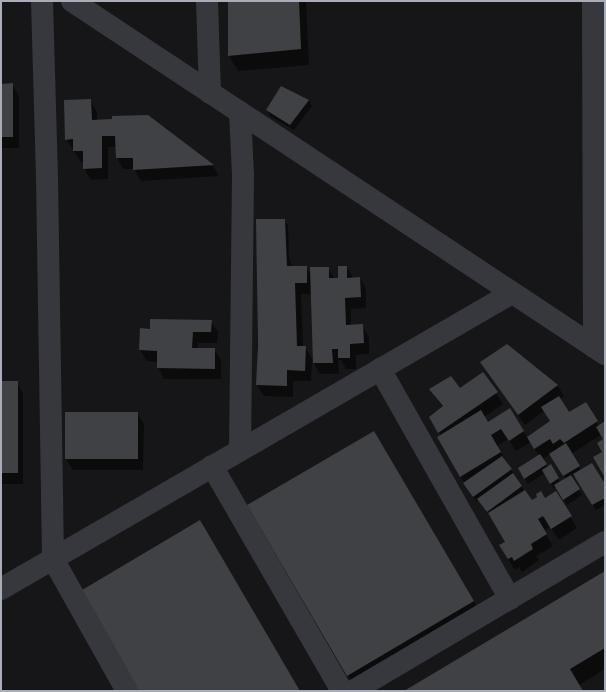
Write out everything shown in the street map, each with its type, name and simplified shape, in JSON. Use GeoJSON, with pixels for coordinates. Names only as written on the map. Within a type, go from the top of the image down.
{"type":"FeatureCollection","features":[{"type":"Feature","properties":{"kind":"street"},"geometry":{"type":"LineString","coordinates":[[42,1],[47,178],[53,559],[127,691]]}},
{"type":"Feature","properties":{"kind":"street"},"geometry":{"type":"LineString","coordinates":[[72,1],[512,293],[601,349]]}},
{"type":"Feature","properties":{"kind":"street"},"geometry":{"type":"LineString","coordinates":[[208,1],[210,93]]}},
{"type":"Feature","properties":{"kind":"street"},"geometry":{"type":"LineString","coordinates":[[597,2],[601,349]]}},
{"type":"Feature","properties":{"kind":"street"},"geometry":{"type":"LineString","coordinates":[[240,112],[243,175],[240,450]]}},
{"type":"Feature","properties":{"kind":"street"},"geometry":{"type":"LineString","coordinates":[[1,589],[512,293]]}},
{"type":"Feature","properties":{"kind":"street"},"geometry":{"type":"LineString","coordinates":[[380,369],[510,599]]}},
{"type":"Feature","properties":{"kind":"street"},"geometry":{"type":"LineString","coordinates":[[212,466],[342,691]]}},
{"type":"Feature","properties":{"kind":"street"},"geometry":{"type":"LineString","coordinates":[[353,691],[605,542]]}},
{"type":"Feature","properties":{"kind":"building"},"geometry":{"type":"Polygon","coordinates":[[[228,1],[299,1],[301,49],[228,56],[228,1]]]}},
{"type":"Feature","properties":{"kind":"building"},"geometry":{"type":"Polygon","coordinates":[[[13,83],[13,137],[1,137],[1,84],[13,83]]]}},
{"type":"Feature","properties":{"kind":"building"},"geometry":{"type":"Polygon","coordinates":[[[281,86],[309,100],[290,125],[266,110],[281,86]]]}},
{"type":"Feature","properties":{"kind":"building"},"geometry":{"type":"Polygon","coordinates":[[[91,99],[92,120],[112,119],[112,116],[148,115],[214,165],[133,170],[133,158],[116,158],[115,136],[102,136],[102,168],[83,169],[83,151],[73,151],[73,139],[65,140],[64,100],[91,99]]]}},
{"type":"Feature","properties":{"kind":"building"},"geometry":{"type":"Polygon","coordinates":[[[256,219],[285,219],[287,266],[307,266],[307,283],[295,283],[297,346],[306,346],[305,371],[287,370],[287,386],[256,385],[258,345],[256,219]]]}},
{"type":"Feature","properties":{"kind":"building"},"geometry":{"type":"Polygon","coordinates":[[[338,266],[347,266],[347,278],[360,277],[361,297],[345,298],[346,325],[363,324],[364,343],[350,344],[350,358],[338,358],[338,349],[332,349],[333,363],[313,363],[310,267],[329,267],[329,278],[338,278],[338,266]]]}},
{"type":"Feature","properties":{"kind":"building"},"geometry":{"type":"Polygon","coordinates":[[[150,319],[212,320],[211,332],[193,332],[192,348],[215,348],[215,369],[157,368],[157,351],[139,350],[140,328],[150,329],[150,319]]]}},
{"type":"Feature","properties":{"kind":"building"},"geometry":{"type":"Polygon","coordinates":[[[507,344],[558,385],[518,415],[480,362],[507,344]]]}},
{"type":"Feature","properties":{"kind":"building"},"geometry":{"type":"Polygon","coordinates":[[[483,372],[498,392],[438,433],[429,417],[443,406],[429,389],[451,376],[460,388],[483,372]]]}},
{"type":"Feature","properties":{"kind":"building"},"geometry":{"type":"Polygon","coordinates":[[[1,381],[18,381],[18,473],[1,473],[1,381]]]}},
{"type":"Feature","properties":{"kind":"building"},"geometry":{"type":"Polygon","coordinates":[[[559,396],[569,412],[586,402],[598,421],[564,443],[560,439],[553,444],[550,439],[534,449],[527,437],[550,421],[541,407],[559,396]]]}},
{"type":"Feature","properties":{"kind":"building"},"geometry":{"type":"Polygon","coordinates":[[[510,408],[524,431],[509,441],[501,429],[491,435],[501,452],[460,477],[437,437],[481,410],[488,422],[510,408]]]}},
{"type":"Feature","properties":{"kind":"building"},"geometry":{"type":"Polygon","coordinates":[[[65,412],[138,412],[138,459],[65,459],[65,412]]]}},
{"type":"Feature","properties":{"kind":"building"},"geometry":{"type":"Polygon","coordinates":[[[605,421],[605,478],[593,457],[602,452],[597,443],[603,439],[596,427],[605,421]]]}},
{"type":"Feature","properties":{"kind":"building"},"geometry":{"type":"Polygon","coordinates":[[[374,431],[474,601],[347,676],[247,505],[374,431]]]}},
{"type":"Feature","properties":{"kind":"building"},"geometry":{"type":"Polygon","coordinates":[[[566,443],[580,466],[563,476],[549,454],[566,443]]]}},
{"type":"Feature","properties":{"kind":"building"},"geometry":{"type":"Polygon","coordinates":[[[540,454],[547,464],[524,479],[518,468],[540,454]]]}},
{"type":"Feature","properties":{"kind":"building"},"geometry":{"type":"Polygon","coordinates":[[[502,456],[512,469],[473,497],[463,483],[502,456]]]}},
{"type":"Feature","properties":{"kind":"building"},"geometry":{"type":"Polygon","coordinates":[[[592,463],[605,484],[605,498],[592,505],[573,474],[592,463]]]}},
{"type":"Feature","properties":{"kind":"building"},"geometry":{"type":"Polygon","coordinates":[[[551,464],[559,478],[550,484],[542,470],[551,464]]]}},
{"type":"Feature","properties":{"kind":"building"},"geometry":{"type":"Polygon","coordinates":[[[513,473],[522,486],[487,512],[477,499],[513,473]]]}},
{"type":"Feature","properties":{"kind":"building"},"geometry":{"type":"Polygon","coordinates":[[[571,475],[580,489],[563,500],[554,485],[571,475]]]}},
{"type":"Feature","properties":{"kind":"building"},"geometry":{"type":"Polygon","coordinates":[[[525,490],[532,500],[537,497],[536,494],[541,491],[545,498],[556,491],[572,516],[551,529],[543,516],[538,519],[547,534],[531,544],[533,549],[514,561],[512,557],[508,559],[499,545],[505,542],[488,513],[525,490]]]}},
{"type":"Feature","properties":{"kind":"building"},"geometry":{"type":"Polygon","coordinates":[[[200,520],[300,691],[134,691],[77,593],[200,520]]]}},
{"type":"Feature","properties":{"kind":"building"},"geometry":{"type":"Polygon","coordinates":[[[605,571],[605,648],[570,669],[583,691],[404,691],[605,571]]]}}]}
